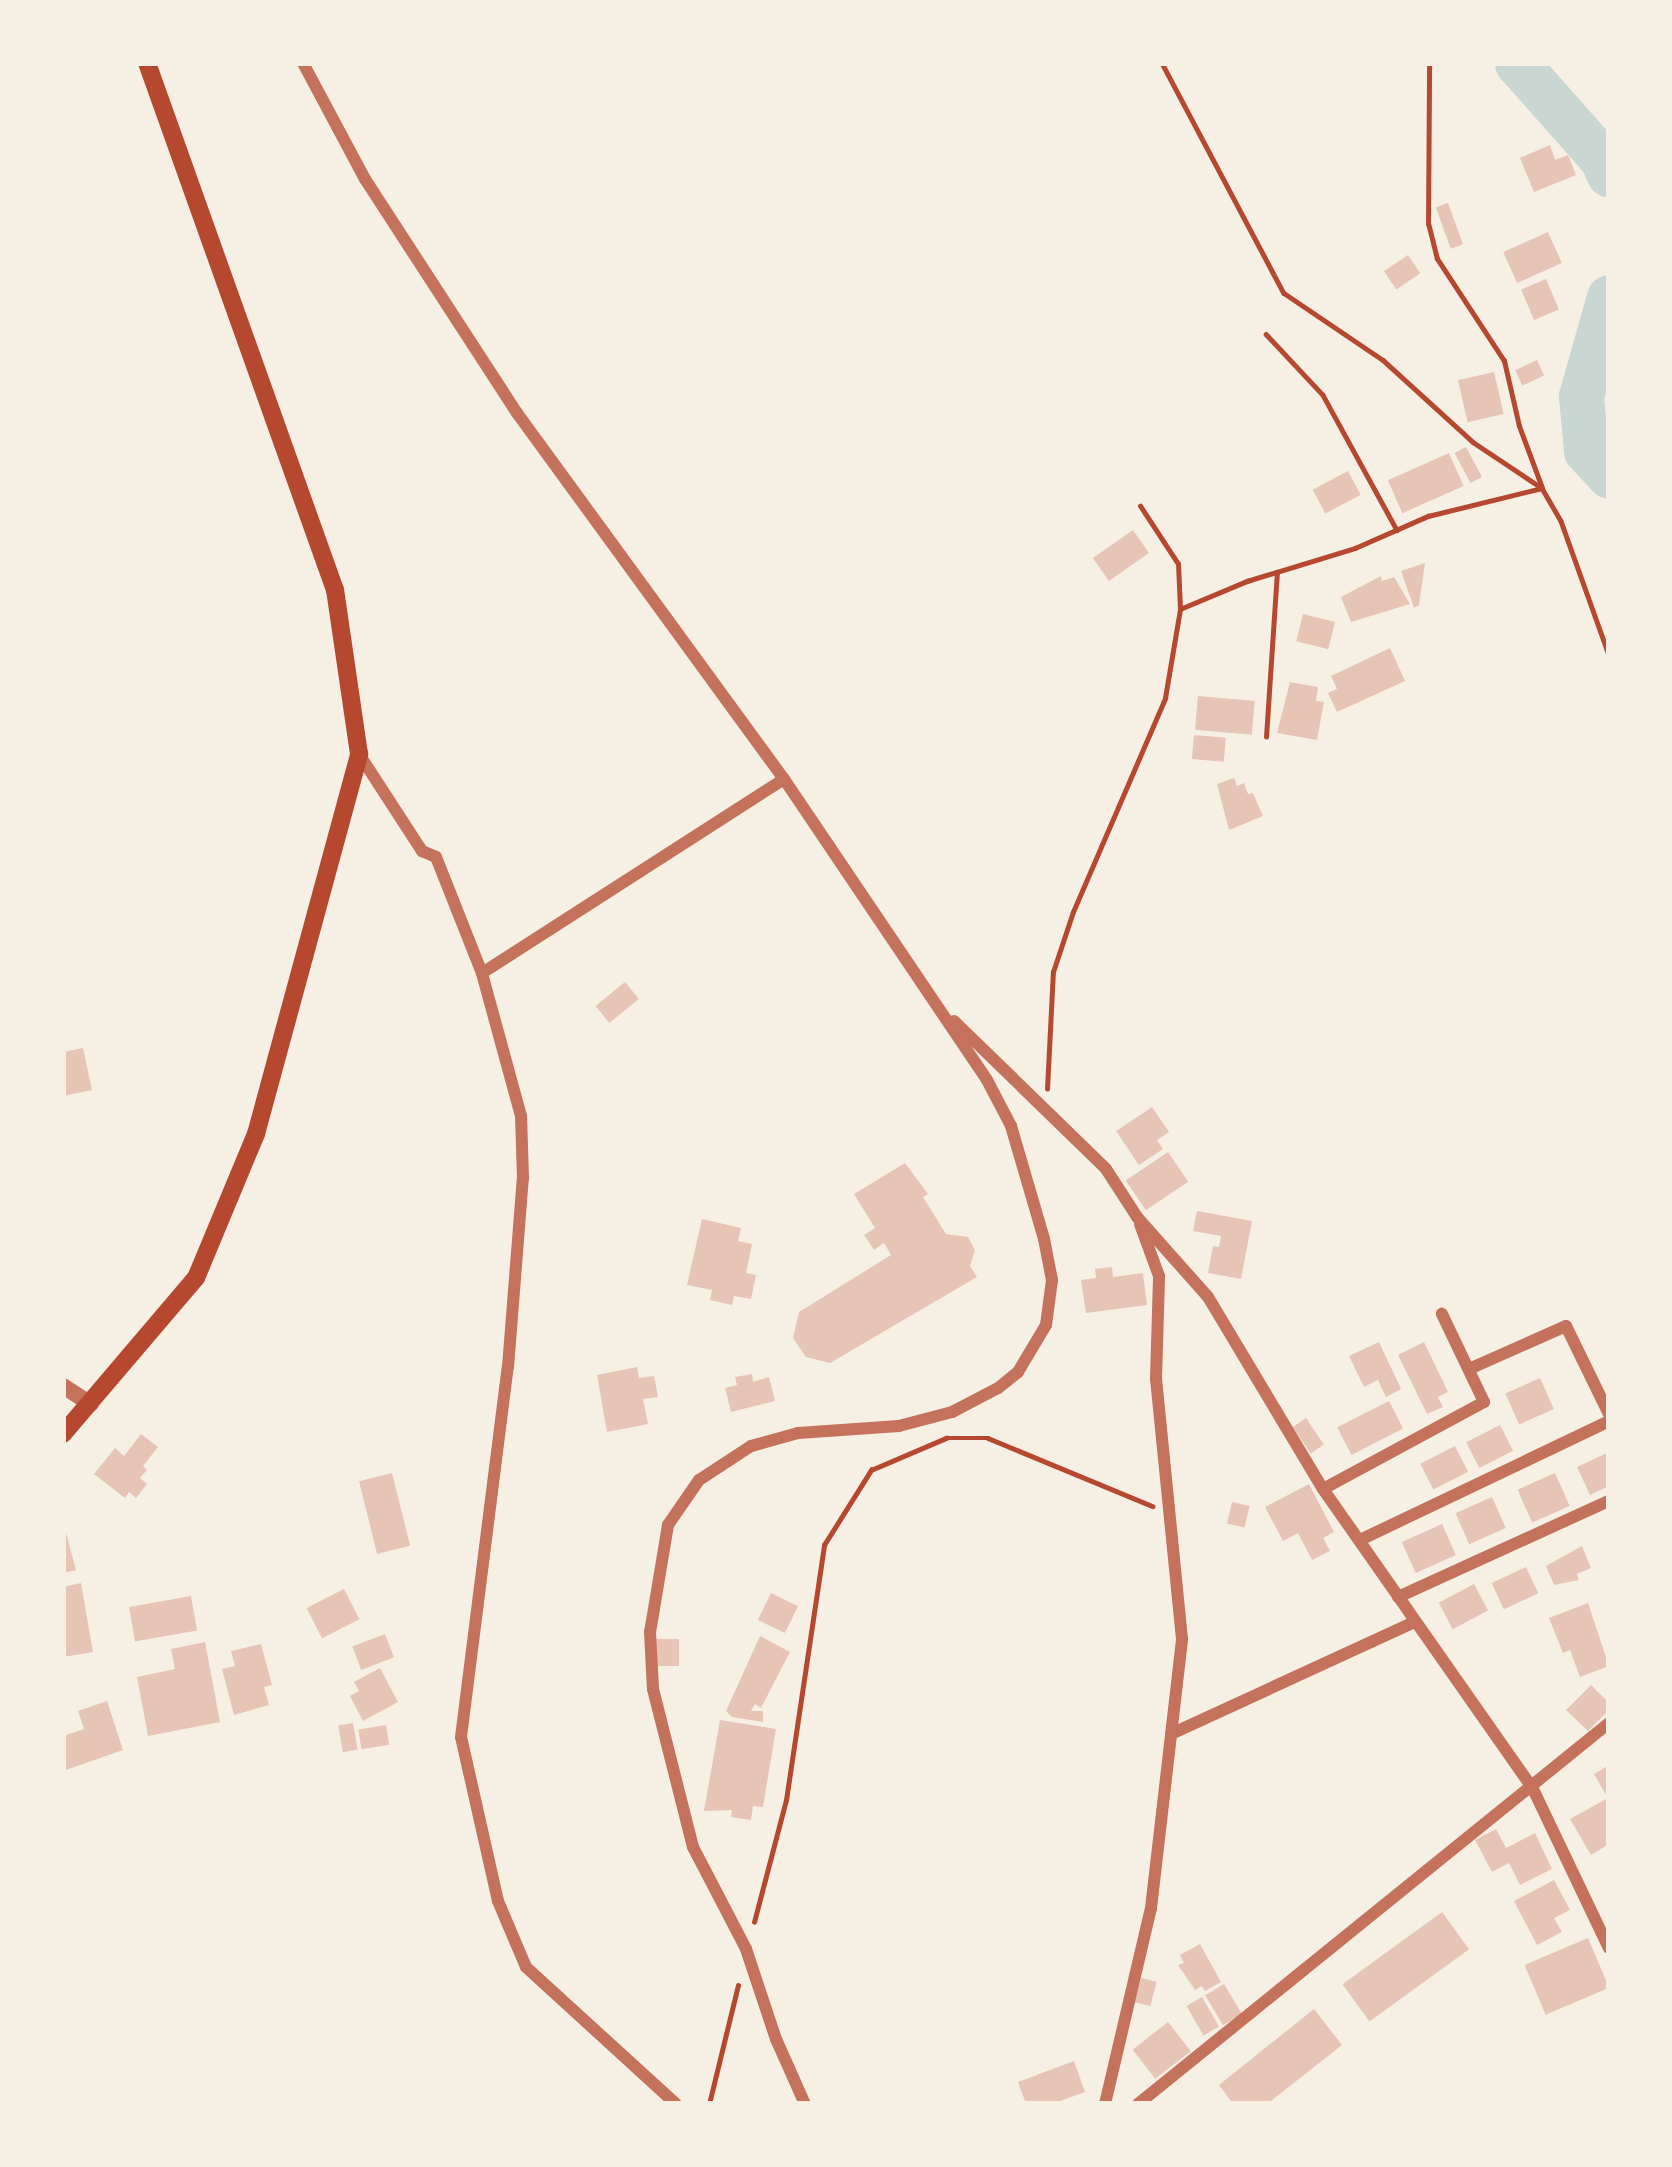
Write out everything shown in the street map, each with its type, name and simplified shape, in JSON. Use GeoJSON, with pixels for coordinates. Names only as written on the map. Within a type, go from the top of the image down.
{"type":"FeatureCollection","features":[{"type":"Feature","properties":{"kind":"main road"},"geometry":{"type":"LineString","coordinates":[[63,1434],[196,1278],[256,1134],[359,754],[335,590],[147,63]]}},
{"type":"Feature","properties":{"kind":"street"},"geometry":{"type":"LineString","coordinates":[[303,63],[365,179],[517,413],[784,779],[1011,1126],[1052,1280],[1046,1325],[1018,1372],[983,1396],[952,1412],[899,1426],[798,1433],[751,1447],[699,1480],[668,1525],[650,1632],[653,1689],[693,1846],[746,1949],[776,2039],[805,2104]]}},
{"type":"Feature","properties":{"kind":"street"},"geometry":{"type":"LineString","coordinates":[[359,754],[422,851],[436,857],[482,974],[521,1116],[524,1178],[508,1367],[461,1738],[498,1901],[526,1966],[676,2104]]}},
{"type":"Feature","properties":{"kind":"street"},"geometry":{"type":"LineString","coordinates":[[482,974],[784,779]]}},
{"type":"Feature","properties":{"kind":"street"},"geometry":{"type":"LineString","coordinates":[[932,999],[1106,1169],[1137,1217],[1208,1297],[1323,1489],[1533,1789],[1609,1948]]}},
{"type":"Feature","properties":{"kind":"street"},"geometry":{"type":"LineString","coordinates":[[1105,2104],[1151,1908],[1182,1639],[1156,1378],[1159,1276],[1137,1217]]}},
{"type":"Feature","properties":{"kind":"street"},"geometry":{"type":"LineString","coordinates":[[1323,1489],[1484,1402],[1442,1314]]}},
{"type":"Feature","properties":{"kind":"street"},"geometry":{"type":"LineString","coordinates":[[1362,1539],[1609,1417],[1566,1326],[1469,1369]]}},
{"type":"Feature","properties":{"kind":"street"},"geometry":{"type":"LineString","coordinates":[[63,1386],[91,1404]]}},
{"type":"Feature","properties":{"kind":"street"},"geometry":{"type":"LineString","coordinates":[[1398,1597],[1609,1501]]}},
{"type":"Feature","properties":{"kind":"street"},"geometry":{"type":"LineString","coordinates":[[1171,1734],[1414,1622]]}},
{"type":"Feature","properties":{"kind":"street"},"geometry":{"type":"LineString","coordinates":[[1138,2104],[1432,1862],[1533,1789],[1609,1724]]}},
{"type":"Feature","properties":{"kind":"path"},"geometry":{"type":"LineString","coordinates":[[1162,63],[1284,293],[1383,360],[1473,442],[1542,488]]}},
{"type":"Feature","properties":{"kind":"path"},"geometry":{"type":"LineString","coordinates":[[1429,63],[1428,224],[1437,259],[1504,361],[1519,426],[1542,488],[1562,521],[1609,656]]}},
{"type":"Feature","properties":{"kind":"path"},"geometry":{"type":"LineString","coordinates":[[1266,334],[1323,395],[1397,530]]}},
{"type":"Feature","properties":{"kind":"path"},"geometry":{"type":"LineString","coordinates":[[1180,609],[1428,516],[1542,488]]}},
{"type":"Feature","properties":{"kind":"path"},"geometry":{"type":"LineString","coordinates":[[1045,1111],[1053,972],[1072,912],[1165,698],[1180,609],[1178,564],[1140,506]]}},
{"type":"Feature","properties":{"kind":"path"},"geometry":{"type":"LineString","coordinates":[[1266,737],[1277,572]]}},
{"type":"Feature","properties":{"kind":"path"},"geometry":{"type":"LineString","coordinates":[[709,2104],[786,1800],[824,1545],[872,1471],[946,1438],[988,1438],[1169,1513]]}},
{"type":"Feature","properties":{"kind":"building"},"geometry":{"type":"Polygon","coordinates":[[[1550,145],[1555,160],[1568,155],[1576,175],[1534,192],[1520,158],[1550,145]]]}},
{"type":"Feature","properties":{"kind":"building"},"geometry":{"type":"Polygon","coordinates":[[[1448,203],[1463,244],[1451,249],[1436,207],[1448,203]]]}},
{"type":"Feature","properties":{"kind":"building"},"geometry":{"type":"Polygon","coordinates":[[[1548,232],[1562,263],[1517,283],[1503,252],[1548,232]]]}},
{"type":"Feature","properties":{"kind":"building"},"geometry":{"type":"Polygon","coordinates":[[[1408,255],[1420,273],[1396,289],[1384,271],[1408,255]]]}},
{"type":"Feature","properties":{"kind":"building"},"geometry":{"type":"Polygon","coordinates":[[[1546,279],[1559,309],[1534,320],[1521,290],[1546,279]]]}},
{"type":"Feature","properties":{"kind":"building"},"geometry":{"type":"Polygon","coordinates":[[[1537,360],[1544,375],[1522,386],[1515,370],[1537,360]]]}},
{"type":"Feature","properties":{"kind":"building"},"geometry":{"type":"Polygon","coordinates":[[[1494,372],[1504,414],[1468,422],[1458,380],[1494,372]]]}},
{"type":"Feature","properties":{"kind":"building"},"geometry":{"type":"Polygon","coordinates":[[[1466,447],[1482,477],[1470,483],[1455,453],[1466,447]]]}},
{"type":"Feature","properties":{"kind":"building"},"geometry":{"type":"Polygon","coordinates":[[[1449,453],[1464,486],[1402,513],[1388,480],[1449,453]]]}},
{"type":"Feature","properties":{"kind":"building"},"geometry":{"type":"Polygon","coordinates":[[[1348,471],[1361,495],[1325,514],[1313,490],[1348,471]]]}},
{"type":"Feature","properties":{"kind":"building"},"geometry":{"type":"Polygon","coordinates":[[[1133,530],[1149,553],[1109,581],[1093,558],[1133,530]]]}},
{"type":"Feature","properties":{"kind":"building"},"geometry":{"type":"Polygon","coordinates":[[[1425,563],[1419,605],[1414,608],[1401,571],[1425,563]]]}},
{"type":"Feature","properties":{"kind":"building"},"geometry":{"type":"Polygon","coordinates":[[[1381,576],[1382,581],[1394,577],[1410,604],[1351,622],[1341,597],[1381,576]]]}},
{"type":"Feature","properties":{"kind":"building"},"geometry":{"type":"Polygon","coordinates":[[[1303,614],[1335,622],[1328,649],[1296,641],[1303,614]]]}},
{"type":"Feature","properties":{"kind":"building"},"geometry":{"type":"Polygon","coordinates":[[[1390,648],[1405,681],[1337,712],[1328,693],[1337,689],[1331,676],[1390,648]]]}},
{"type":"Feature","properties":{"kind":"building"},"geometry":{"type":"Polygon","coordinates":[[[1290,682],[1318,687],[1316,701],[1324,702],[1317,740],[1277,733],[1290,682]]]}},
{"type":"Feature","properties":{"kind":"building"},"geometry":{"type":"Polygon","coordinates":[[[1198,696],[1255,701],[1252,735],[1195,730],[1198,696]]]}},
{"type":"Feature","properties":{"kind":"building"},"geometry":{"type":"Polygon","coordinates":[[[1194,735],[1226,738],[1224,762],[1192,759],[1194,735]]]}},
{"type":"Feature","properties":{"kind":"building"},"geometry":{"type":"Polygon","coordinates":[[[1234,778],[1237,786],[1244,783],[1248,794],[1253,793],[1263,816],[1229,830],[1217,784],[1234,778]]]}},
{"type":"Feature","properties":{"kind":"building"},"geometry":{"type":"Polygon","coordinates":[[[625,982],[639,999],[609,1023],[595,1006],[625,982]]]}},
{"type":"Feature","properties":{"kind":"building"},"geometry":{"type":"Polygon","coordinates":[[[83,1048],[92,1090],[63,1096],[63,1052],[83,1048]]]}},
{"type":"Feature","properties":{"kind":"building"},"geometry":{"type":"Polygon","coordinates":[[[1152,1107],[1169,1132],[1157,1140],[1163,1149],[1139,1165],[1116,1131],[1152,1107]]]}},
{"type":"Feature","properties":{"kind":"building"},"geometry":{"type":"Polygon","coordinates":[[[1168,1152],[1188,1182],[1146,1210],[1126,1181],[1168,1152]]]}},
{"type":"Feature","properties":{"kind":"building"},"geometry":{"type":"Polygon","coordinates":[[[905,1163],[928,1194],[923,1197],[946,1234],[968,1237],[975,1250],[970,1266],[977,1277],[830,1363],[806,1357],[793,1338],[799,1312],[891,1255],[884,1243],[874,1250],[864,1235],[875,1228],[854,1194],[905,1163]]]}},
{"type":"Feature","properties":{"kind":"building"},"geometry":{"type":"Polygon","coordinates":[[[1197,1211],[1252,1221],[1241,1279],[1208,1273],[1213,1246],[1219,1247],[1221,1236],[1193,1231],[1197,1211]]]}},
{"type":"Feature","properties":{"kind":"building"},"geometry":{"type":"Polygon","coordinates":[[[702,1219],[741,1228],[738,1241],[752,1244],[746,1273],[756,1275],[751,1299],[734,1296],[732,1305],[710,1300],[712,1290],[687,1285],[702,1219]]]}},
{"type":"Feature","properties":{"kind":"building"},"geometry":{"type":"Polygon","coordinates":[[[1112,1267],[1113,1277],[1143,1273],[1147,1305],[1086,1313],[1081,1280],[1096,1278],[1095,1269],[1112,1267]]]}},
{"type":"Feature","properties":{"kind":"building"},"geometry":{"type":"Polygon","coordinates":[[[1379,1342],[1401,1389],[1386,1397],[1378,1380],[1364,1387],[1349,1356],[1379,1342]]]}},
{"type":"Feature","properties":{"kind":"building"},"geometry":{"type":"Polygon","coordinates":[[[1424,1342],[1448,1392],[1438,1397],[1443,1407],[1427,1414],[1398,1355],[1424,1342]]]}},
{"type":"Feature","properties":{"kind":"building"},"geometry":{"type":"Polygon","coordinates":[[[637,1367],[639,1378],[654,1376],[658,1397],[643,1399],[648,1424],[607,1432],[597,1375],[637,1367]]]}},
{"type":"Feature","properties":{"kind":"building"},"geometry":{"type":"Polygon","coordinates":[[[752,1374],[753,1382],[769,1377],[775,1401],[731,1412],[725,1388],[737,1385],[735,1377],[752,1374]]]}},
{"type":"Feature","properties":{"kind":"building"},"geometry":{"type":"Polygon","coordinates":[[[1540,1378],[1554,1409],[1519,1425],[1505,1393],[1540,1378]]]}},
{"type":"Feature","properties":{"kind":"building"},"geometry":{"type":"Polygon","coordinates":[[[1389,1401],[1403,1429],[1351,1455],[1337,1427],[1389,1401]]]}},
{"type":"Feature","properties":{"kind":"building"},"geometry":{"type":"Polygon","coordinates":[[[1306,1418],[1324,1445],[1311,1453],[1293,1427],[1306,1418]]]}},
{"type":"Feature","properties":{"kind":"building"},"geometry":{"type":"Polygon","coordinates":[[[1500,1425],[1513,1451],[1479,1468],[1466,1442],[1500,1425]]]}},
{"type":"Feature","properties":{"kind":"building"},"geometry":{"type":"Polygon","coordinates":[[[141,1434],[158,1447],[143,1466],[147,1470],[140,1478],[147,1484],[136,1498],[129,1492],[125,1498],[94,1474],[115,1448],[124,1456],[141,1434]]]}},
{"type":"Feature","properties":{"kind":"building"},"geometry":{"type":"Polygon","coordinates":[[[1455,1446],[1468,1472],[1433,1490],[1420,1464],[1455,1446]]]}},
{"type":"Feature","properties":{"kind":"building"},"geometry":{"type":"Polygon","coordinates":[[[1609,1452],[1609,1486],[1590,1495],[1577,1467],[1609,1452]]]}},
{"type":"Feature","properties":{"kind":"building"},"geometry":{"type":"Polygon","coordinates":[[[392,1473],[410,1546],[377,1554],[359,1481],[392,1473]]]}},
{"type":"Feature","properties":{"kind":"building"},"geometry":{"type":"Polygon","coordinates":[[[1555,1473],[1570,1506],[1532,1523],[1518,1490],[1555,1473]]]}},
{"type":"Feature","properties":{"kind":"building"},"geometry":{"type":"Polygon","coordinates":[[[1309,1484],[1334,1532],[1323,1538],[1330,1551],[1312,1560],[1298,1533],[1283,1541],[1265,1507],[1309,1484]]]}},
{"type":"Feature","properties":{"kind":"building"},"geometry":{"type":"Polygon","coordinates":[[[1492,1497],[1506,1528],[1469,1544],[1455,1513],[1492,1497]]]}},
{"type":"Feature","properties":{"kind":"building"},"geometry":{"type":"Polygon","coordinates":[[[1232,1502],[1250,1506],[1245,1527],[1227,1523],[1232,1502]]]}},
{"type":"Feature","properties":{"kind":"building"},"geometry":{"type":"Polygon","coordinates":[[[63,1522],[76,1570],[63,1573],[63,1522]]]}},
{"type":"Feature","properties":{"kind":"building"},"geometry":{"type":"Polygon","coordinates":[[[1442,1524],[1456,1555],[1416,1573],[1402,1542],[1442,1524]]]}},
{"type":"Feature","properties":{"kind":"building"},"geometry":{"type":"Polygon","coordinates":[[[1582,1546],[1591,1568],[1577,1574],[1579,1580],[1554,1585],[1546,1566],[1582,1546]]]}},
{"type":"Feature","properties":{"kind":"building"},"geometry":{"type":"Polygon","coordinates":[[[1526,1567],[1538,1593],[1504,1609],[1492,1583],[1526,1567]]]}},
{"type":"Feature","properties":{"kind":"building"},"geometry":{"type":"Polygon","coordinates":[[[81,1583],[93,1652],[63,1657],[63,1587],[81,1583]]]}},
{"type":"Feature","properties":{"kind":"building"},"geometry":{"type":"Polygon","coordinates":[[[1474,1584],[1488,1610],[1453,1629],[1439,1603],[1474,1584]]]}},
{"type":"Feature","properties":{"kind":"building"},"geometry":{"type":"Polygon","coordinates":[[[344,1589],[359,1619],[322,1638],[307,1608],[344,1589]]]}},
{"type":"Feature","properties":{"kind":"building"},"geometry":{"type":"Polygon","coordinates":[[[771,1593],[798,1606],[785,1633],[758,1620],[771,1593]]]}},
{"type":"Feature","properties":{"kind":"building"},"geometry":{"type":"Polygon","coordinates":[[[191,1596],[197,1630],[135,1641],[129,1607],[191,1596]]]}},
{"type":"Feature","properties":{"kind":"building"},"geometry":{"type":"Polygon","coordinates":[[[1588,1603],[1609,1666],[1580,1677],[1570,1650],[1563,1653],[1549,1618],[1588,1603]]]}},
{"type":"Feature","properties":{"kind":"building"},"geometry":{"type":"Polygon","coordinates":[[[385,1634],[394,1657],[361,1670],[352,1647],[385,1634]]]}},
{"type":"Feature","properties":{"kind":"building"},"geometry":{"type":"Polygon","coordinates":[[[760,1636],[790,1652],[761,1708],[755,1704],[751,1711],[763,1711],[763,1722],[732,1717],[726,1711],[760,1636]]]}},
{"type":"Feature","properties":{"kind":"building"},"geometry":{"type":"Polygon","coordinates":[[[655,1639],[679,1639],[679,1666],[655,1666],[655,1639]]]}},
{"type":"Feature","properties":{"kind":"building"},"geometry":{"type":"Polygon","coordinates":[[[205,1642],[220,1722],[148,1736],[137,1677],[175,1669],[171,1649],[205,1642]]]}},
{"type":"Feature","properties":{"kind":"building"},"geometry":{"type":"Polygon","coordinates":[[[261,1644],[272,1685],[264,1687],[269,1705],[234,1715],[222,1669],[235,1666],[231,1651],[261,1644]]]}},
{"type":"Feature","properties":{"kind":"building"},"geometry":{"type":"Polygon","coordinates":[[[380,1668],[398,1702],[363,1721],[350,1696],[359,1691],[354,1682],[380,1668]]]}},
{"type":"Feature","properties":{"kind":"building"},"geometry":{"type":"Polygon","coordinates":[[[1591,1685],[1609,1703],[1609,1710],[1588,1731],[1566,1710],[1591,1685]]]}},
{"type":"Feature","properties":{"kind":"building"},"geometry":{"type":"Polygon","coordinates":[[[107,1701],[123,1750],[63,1771],[63,1736],[84,1729],[78,1711],[107,1701]]]}},
{"type":"Feature","properties":{"kind":"building"},"geometry":{"type":"Polygon","coordinates":[[[720,1720],[776,1729],[763,1807],[753,1806],[751,1820],[731,1817],[732,1810],[704,1811],[720,1720]]]}},
{"type":"Feature","properties":{"kind":"building"},"geometry":{"type":"Polygon","coordinates":[[[353,1723],[358,1750],[343,1752],[338,1726],[353,1723]]]}},
{"type":"Feature","properties":{"kind":"building"},"geometry":{"type":"Polygon","coordinates":[[[386,1725],[389,1745],[361,1749],[358,1729],[386,1725]]]}},
{"type":"Feature","properties":{"kind":"building"},"geometry":{"type":"Polygon","coordinates":[[[1609,1765],[1609,1844],[1591,1855],[1570,1819],[1608,1798],[1594,1774],[1609,1765]]]}},
{"type":"Feature","properties":{"kind":"building"},"geometry":{"type":"Polygon","coordinates":[[[1496,1829],[1506,1848],[1535,1833],[1552,1869],[1520,1885],[1509,1863],[1492,1872],[1475,1840],[1496,1829]]]}},
{"type":"Feature","properties":{"kind":"building"},"geometry":{"type":"Polygon","coordinates":[[[1554,1880],[1570,1910],[1554,1918],[1562,1932],[1537,1945],[1514,1901],[1554,1880]]]}},
{"type":"Feature","properties":{"kind":"building"},"geometry":{"type":"Polygon","coordinates":[[[1442,1912],[1469,1949],[1370,2022],[1342,1984],[1442,1912]]]}},
{"type":"Feature","properties":{"kind":"building"},"geometry":{"type":"Polygon","coordinates":[[[1588,1938],[1609,1988],[1546,2015],[1524,1965],[1588,1938]]]}},
{"type":"Feature","properties":{"kind":"building"},"geometry":{"type":"Polygon","coordinates":[[[1200,1944],[1221,1982],[1205,1991],[1202,1986],[1195,1990],[1178,1965],[1184,1963],[1180,1955],[1200,1944]]]}},
{"type":"Feature","properties":{"kind":"building"},"geometry":{"type":"Polygon","coordinates":[[[1141,1978],[1157,1982],[1150,2006],[1135,2002],[1141,1978]]]}},
{"type":"Feature","properties":{"kind":"building"},"geometry":{"type":"Polygon","coordinates":[[[1224,1984],[1242,2014],[1223,2025],[1205,1995],[1224,1984]]]}},
{"type":"Feature","properties":{"kind":"building"},"geometry":{"type":"Polygon","coordinates":[[[1202,1997],[1219,2026],[1203,2035],[1186,2006],[1202,1997]]]}},
{"type":"Feature","properties":{"kind":"building"},"geometry":{"type":"Polygon","coordinates":[[[1314,2009],[1342,2045],[1267,2104],[1233,2104],[1219,2085],[1314,2009]]]}},
{"type":"Feature","properties":{"kind":"building"},"geometry":{"type":"Polygon","coordinates":[[[1168,2022],[1191,2051],[1155,2079],[1133,2050],[1168,2022]]]}},
{"type":"Feature","properties":{"kind":"building"},"geometry":{"type":"Polygon","coordinates":[[[1074,2061],[1085,2092],[1052,2104],[1026,2104],[1018,2082],[1074,2061]]]}},
{"type":"Feature","properties":{"kind":"waterway"},"geometry":{"type":"LineString","coordinates":[[1517,63],[1602,159],[1609,175]]}},
{"type":"Feature","properties":{"kind":"waterway"},"geometry":{"type":"LineString","coordinates":[[1609,297],[1581,396],[1586,451],[1609,476]]}}]}
